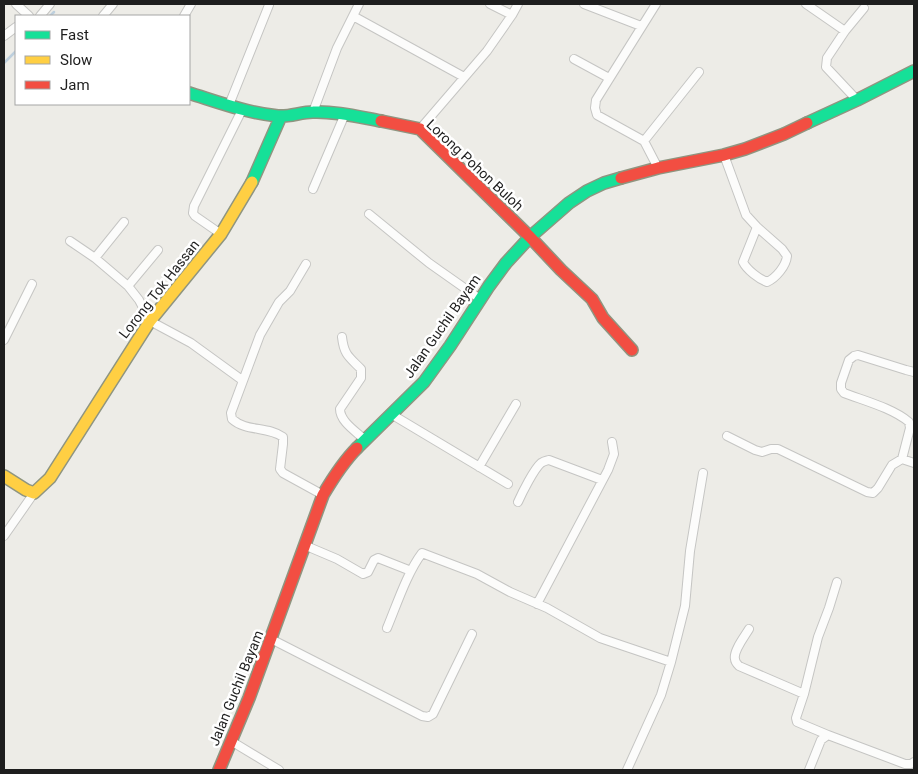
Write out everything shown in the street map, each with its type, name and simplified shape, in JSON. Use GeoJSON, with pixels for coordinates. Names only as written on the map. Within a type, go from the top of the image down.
{"type":"FeatureCollection","features":[{"type":"Feature","properties":{"kind":"main road","name":"Jalan Guchil Bayam"},"geometry":{"type":"LineString","coordinates":[[219,770],[271,639],[323,496],[339,468],[424,382],[450,346],[488,286],[530,237],[569,203],[604,183],[658,168],[745,149],[784,134],[914,71]]}},
{"type":"Feature","properties":{"kind":"main road","name":"Jalan Guchil Bayam"},"geometry":{"type":"LineString","coordinates":[[875,91],[914,80]]}},
{"type":"Feature","properties":{"kind":"main road","name":"Lorong Pohon Buloh"},"geometry":{"type":"LineString","coordinates":[[190,93],[242,110],[280,116],[313,112],[345,114],[420,129],[592,299],[603,318],[632,350]]}},
{"type":"Feature","properties":{"kind":"main road","name":"Lorong Tok Hassan"},"geometry":{"type":"LineString","coordinates":[[34,493],[50,478],[150,321],[221,234],[253,180],[280,116]]}},
{"type":"Feature","properties":{"kind":"main road"},"geometry":{"type":"LineString","coordinates":[[4,476],[34,493]]}},
{"type":"Feature","properties":{"kind":"street"},"geometry":{"type":"LineString","coordinates":[[16,4],[29,15]]}},
{"type":"Feature","properties":{"kind":"street"},"geometry":{"type":"LineString","coordinates":[[41,15],[50,4]]}},
{"type":"Feature","properties":{"kind":"street"},"geometry":{"type":"LineString","coordinates":[[104,15],[113,4]]}},
{"type":"Feature","properties":{"kind":"street"},"geometry":{"type":"LineString","coordinates":[[185,15],[191,4]]}},
{"type":"Feature","properties":{"kind":"street"},"geometry":{"type":"LineString","coordinates":[[313,112],[337,48],[359,4]]}},
{"type":"Feature","properties":{"kind":"street"},"geometry":{"type":"LineString","coordinates":[[490,4],[512,16]]}},
{"type":"Feature","properties":{"kind":"street"},"geometry":{"type":"LineString","coordinates":[[420,129],[487,51],[512,16],[518,4]]}},
{"type":"Feature","properties":{"kind":"street"},"geometry":{"type":"LineString","coordinates":[[584,4],[641,26]]}},
{"type":"Feature","properties":{"kind":"street"},"geometry":{"type":"LineString","coordinates":[[656,4],[596,100],[595,108],[597,115],[644,141],[658,168]]}},
{"type":"Feature","properties":{"kind":"street"},"geometry":{"type":"LineString","coordinates":[[806,4],[845,32]]}},
{"type":"Feature","properties":{"kind":"street"},"geometry":{"type":"LineString","coordinates":[[229,105],[269,5]]}},
{"type":"Feature","properties":{"kind":"street"},"geometry":{"type":"LineString","coordinates":[[857,100],[826,67],[826,58],[864,8]]}},
{"type":"Feature","properties":{"kind":"street"},"geometry":{"type":"LineString","coordinates":[[353,16],[464,77]]}},
{"type":"Feature","properties":{"kind":"street"},"geometry":{"type":"LineString","coordinates":[[4,36],[15,28]]}},
{"type":"Feature","properties":{"kind":"street"},"geometry":{"type":"LineString","coordinates":[[574,59],[609,78]]}},
{"type":"Feature","properties":{"kind":"street"},"geometry":{"type":"LineString","coordinates":[[644,141],[700,72]]}},
{"type":"Feature","properties":{"kind":"street"},"geometry":{"type":"LineString","coordinates":[[221,234],[195,216],[193,213],[194,206],[242,110]]}},
{"type":"Feature","properties":{"kind":"street"},"geometry":{"type":"LineString","coordinates":[[313,189],[345,114]]}},
{"type":"Feature","properties":{"kind":"street"},"geometry":{"type":"LineString","coordinates":[[724,155],[746,215],[787,256],[786,262],[778,273],[772,280],[767,282],[743,262],[757,227]]}},
{"type":"Feature","properties":{"kind":"street"},"geometry":{"type":"LineString","coordinates":[[369,214],[429,263],[480,299]]}},
{"type":"Feature","properties":{"kind":"street"},"geometry":{"type":"LineString","coordinates":[[95,258],[124,222]]}},
{"type":"Feature","properties":{"kind":"street"},"geometry":{"type":"LineString","coordinates":[[70,241],[95,258],[128,286],[139,300],[150,321],[191,342],[242,380]]}},
{"type":"Feature","properties":{"kind":"street"},"geometry":{"type":"LineString","coordinates":[[128,286],[158,250]]}},
{"type":"Feature","properties":{"kind":"street"},"geometry":{"type":"LineString","coordinates":[[306,264],[290,291],[279,302],[260,335],[231,413],[232,419],[242,426],[278,433],[283,437],[280,469],[283,473],[323,496]]}},
{"type":"Feature","properties":{"kind":"street"},"geometry":{"type":"LineString","coordinates":[[4,340],[32,284]]}},
{"type":"Feature","properties":{"kind":"street"},"geometry":{"type":"LineString","coordinates":[[342,337],[343,348],[346,354],[361,369],[362,373],[361,378],[340,409],[340,414],[342,419],[366,440]]}},
{"type":"Feature","properties":{"kind":"street"},"geometry":{"type":"LineString","coordinates":[[902,460],[910,428],[909,422],[889,410],[844,393],[841,389],[841,383],[849,360],[858,355],[914,372]]}},
{"type":"Feature","properties":{"kind":"street"},"geometry":{"type":"LineString","coordinates":[[479,467],[516,404]]}},
{"type":"Feature","properties":{"kind":"street"},"geometry":{"type":"LineString","coordinates":[[391,414],[508,484]]}},
{"type":"Feature","properties":{"kind":"street"},"geometry":{"type":"LineString","coordinates":[[727,436],[762,452],[778,449],[867,492],[873,493],[892,465],[902,460],[914,463]]}},
{"type":"Feature","properties":{"kind":"street"},"geometry":{"type":"LineString","coordinates":[[537,604],[608,470],[614,454],[612,442]]}},
{"type":"Feature","properties":{"kind":"street"},"geometry":{"type":"LineString","coordinates":[[518,502],[540,463],[544,461],[548,460],[602,480]]}},
{"type":"Feature","properties":{"kind":"street"},"geometry":{"type":"LineString","coordinates":[[627,770],[661,696],[672,662],[686,606],[690,550],[703,473]]}},
{"type":"Feature","properties":{"kind":"street"},"geometry":{"type":"LineString","coordinates":[[4,536],[34,493]]}},
{"type":"Feature","properties":{"kind":"street"},"geometry":{"type":"LineString","coordinates":[[304,545],[363,574],[368,572],[374,560],[378,558],[411,571]]}},
{"type":"Feature","properties":{"kind":"street"},"geometry":{"type":"LineString","coordinates":[[387,628],[411,571],[422,553],[476,574],[547,608],[600,638],[672,662]]}},
{"type":"Feature","properties":{"kind":"street"},"geometry":{"type":"LineString","coordinates":[[837,582],[818,637],[804,694],[797,713],[797,722],[905,764],[914,762]]}},
{"type":"Feature","properties":{"kind":"street"},"geometry":{"type":"LineString","coordinates":[[749,629],[734,655],[735,661],[739,666],[804,694]]}},
{"type":"Feature","properties":{"kind":"street"},"geometry":{"type":"LineString","coordinates":[[271,639],[422,716],[428,717],[433,714],[472,634]]}},
{"type":"Feature","properties":{"kind":"street"},"geometry":{"type":"LineString","coordinates":[[809,770],[821,740],[828,735]]}},
{"type":"Feature","properties":{"kind":"street"},"geometry":{"type":"LineString","coordinates":[[231,741],[279,770]]}},
{"type":"Feature","properties":{"kind":"waterway"},"geometry":{"type":"LineString","coordinates":[[51,15],[54,12]]}},
{"type":"Feature","properties":{"kind":"waterway"},"geometry":{"type":"LineString","coordinates":[[4,63],[15,52]]}},
{"type":"Feature","properties":{"kind":"traffic: fast"},"geometry":{"type":"LineString","coordinates":[[807,123],[914,71]]}},
{"type":"Feature","properties":{"kind":"traffic: fast"},"geometry":{"type":"LineString","coordinates":[[190,93],[266,115],[282,116],[309,112],[330,112],[381,121]]}},
{"type":"Feature","properties":{"kind":"traffic: fast"},"geometry":{"type":"LineString","coordinates":[[252,182],[281,116]]}},
{"type":"Feature","properties":{"kind":"traffic: fast"},"geometry":{"type":"LineString","coordinates":[[357,448],[424,382],[489,286],[506,263],[530,237],[569,203],[587,191],[621,178]]}},
{"type":"Feature","properties":{"kind":"traffic: slow"},"geometry":{"type":"LineString","coordinates":[[4,476],[34,493],[50,478],[150,321],[221,234],[252,182]]}},
{"type":"Feature","properties":{"kind":"traffic: jam"},"geometry":{"type":"LineString","coordinates":[[381,121],[420,129],[592,299],[603,318],[632,350]]}},
{"type":"Feature","properties":{"kind":"traffic: jam"},"geometry":{"type":"LineString","coordinates":[[621,178],[745,149],[807,123]]}},
{"type":"Feature","properties":{"kind":"traffic: jam"},"geometry":{"type":"LineString","coordinates":[[219,770],[249,698],[323,495],[338,470],[357,448]]}}]}
